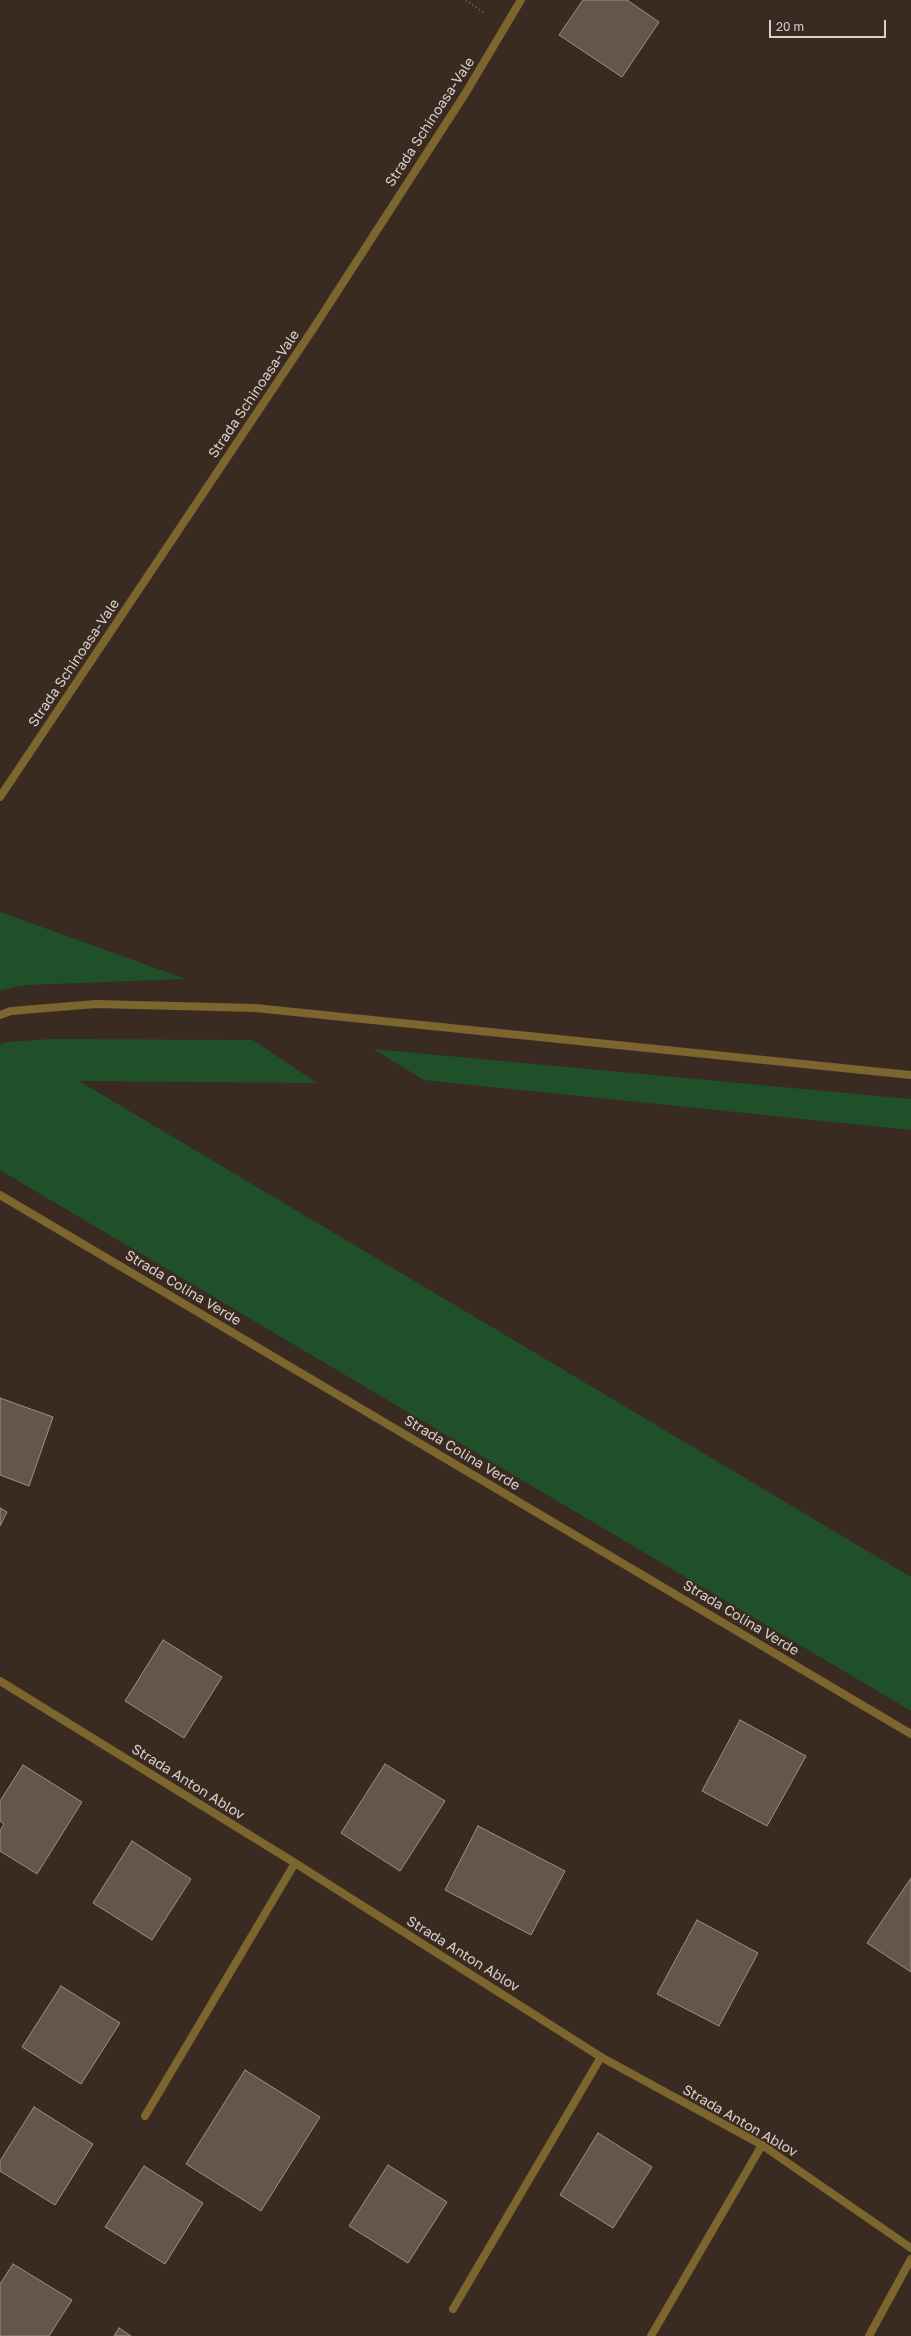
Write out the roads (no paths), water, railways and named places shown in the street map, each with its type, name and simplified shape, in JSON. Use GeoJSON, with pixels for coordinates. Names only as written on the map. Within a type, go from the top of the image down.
{"type":"FeatureCollection","features":[{"type":"Feature","properties":{"kind":"street","name":"Strada Schinoasa-Vale"},"geometry":{"type":"LineString","coordinates":[[0,797],[313,329],[465,94],[521,0]]}},
{"type":"Feature","properties":{"kind":"street"},"geometry":{"type":"LineString","coordinates":[[0,1015],[11,1011],[96,1004],[255,1008],[911,1074]]}},
{"type":"Feature","properties":{"kind":"street","name":"Strada Colina Verde"},"geometry":{"type":"LineString","coordinates":[[0,1195],[911,1734]]}},
{"type":"Feature","properties":{"kind":"street","name":"Strada Anton Ablov"},"geometry":{"type":"LineString","coordinates":[[0,1681],[295,1863],[601,2057],[762,2145],[911,2248]]}},
{"type":"Feature","properties":{"kind":"street"},"geometry":{"type":"LineString","coordinates":[[145,2116],[295,1863]]}},
{"type":"Feature","properties":{"kind":"street"},"geometry":{"type":"LineString","coordinates":[[453,2309],[601,2057]]}},
{"type":"Feature","properties":{"kind":"street"},"geometry":{"type":"LineString","coordinates":[[651,2336],[762,2145]]}},
{"type":"Feature","properties":{"kind":"street"},"geometry":{"type":"LineString","coordinates":[[869,2336],[911,2259]]}}]}
